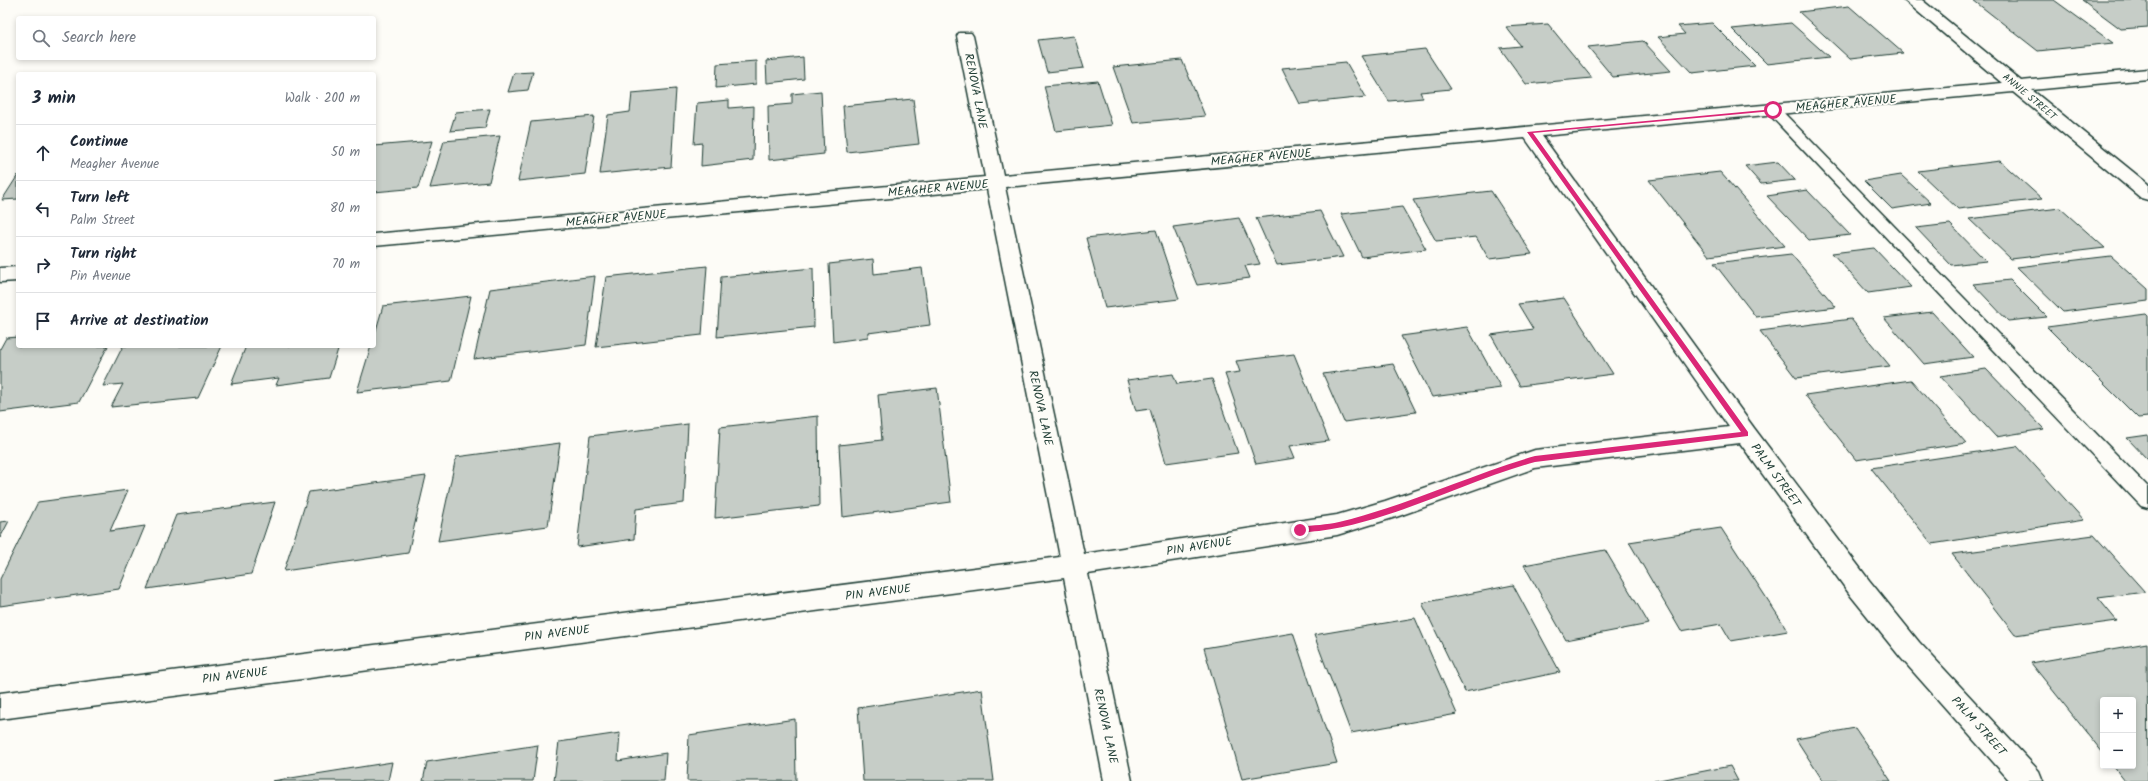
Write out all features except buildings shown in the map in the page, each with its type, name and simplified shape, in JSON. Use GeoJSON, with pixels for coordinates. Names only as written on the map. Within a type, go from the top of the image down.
{"type":"FeatureCollection","features":[{"type":"Feature","properties":{"kind":"street","name":"ANNIE STREET"},"geometry":{"type":"LineString","coordinates":[[1912,0],[2019,86],[2148,194]]}},
{"type":"Feature","properties":{"kind":"street","name":"RENOVA LANE"},"geometry":{"type":"LineString","coordinates":[[965,36],[1118,781]]}},
{"type":"Feature","properties":{"kind":"street","name":"MEAGHER AVENUE"},"geometry":{"type":"LineString","coordinates":[[376,240],[2148,74]]}},
{"type":"Feature","properties":{"kind":"street","name":"PALM STREET"},"geometry":{"type":"LineString","coordinates":[[1530,132],[1746,434],[1860,588],[1905,644],[2029,781]]}},
{"type":"Feature","properties":{"kind":"street"},"geometry":{"type":"LineString","coordinates":[[0,275],[16,274]]}},
{"type":"Feature","properties":{"kind":"street","name":"PIN AVENUE"},"geometry":{"type":"LineString","coordinates":[[0,706],[1074,566],[1337,525],[1374,516],[1498,470],[1535,459],[1746,434]]}},
{"type":"Feature","properties":{"kind":"lane"},"geometry":{"type":"LineString","coordinates":[[1773,110],[2148,500]]}},
{"type":"Feature","properties":{"kind":"route"},"geometry":{"type":"LineString","coordinates":[[1300,530],[1337,525],[1374,516],[1506,467],[1535,459],[1746,434],[1530,132],[1773,110]]}}]}
